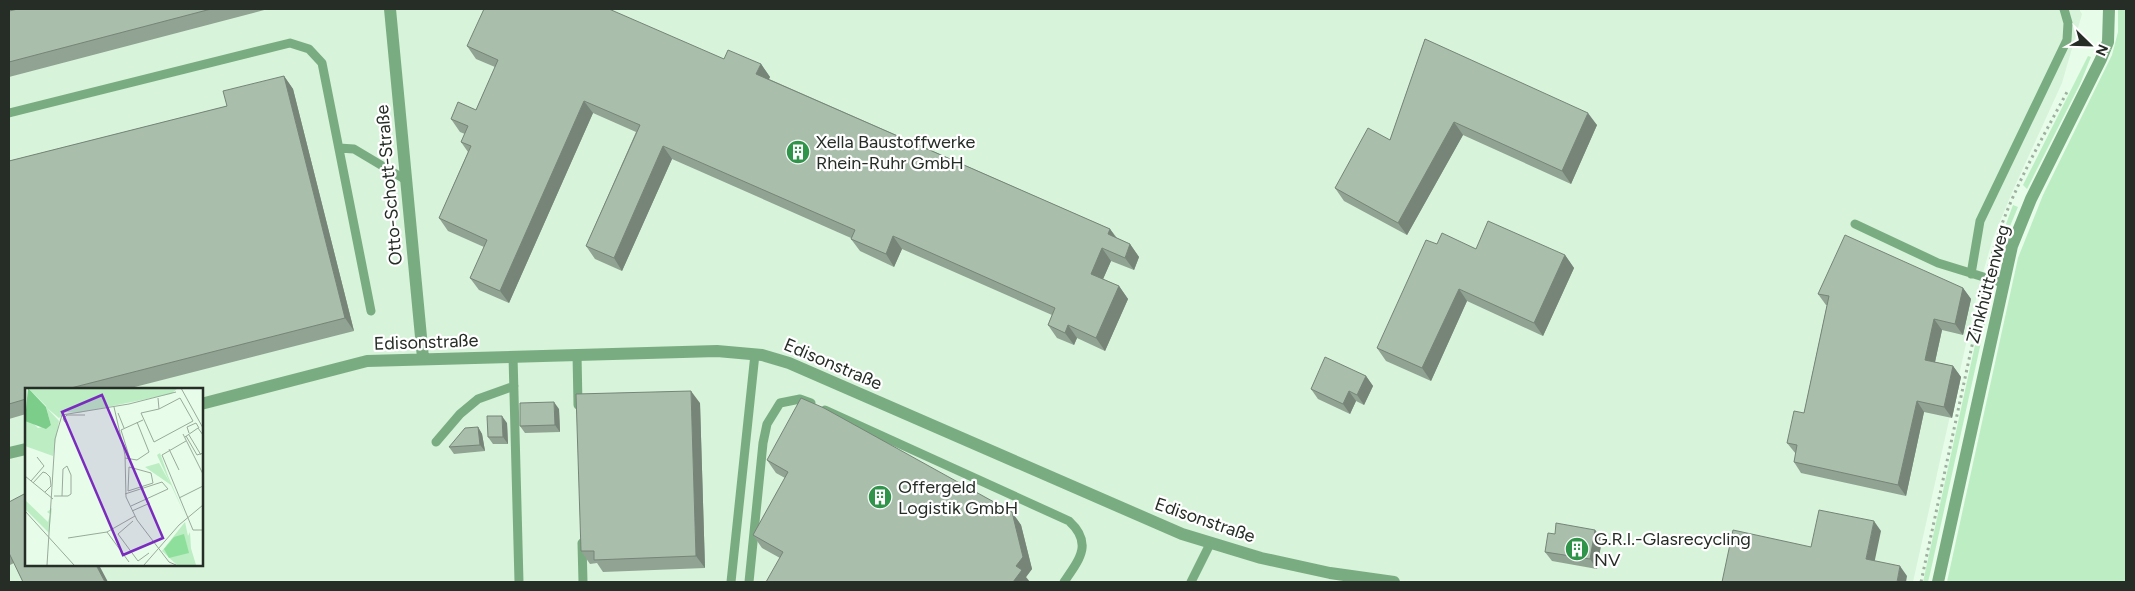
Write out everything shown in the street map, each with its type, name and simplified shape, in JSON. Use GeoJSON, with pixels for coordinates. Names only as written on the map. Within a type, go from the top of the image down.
{"type":"FeatureCollection","features":[{"type":"Feature","properties":{"kind":"street","name":"Otto-Schott-Straße"},"geometry":{"type":"LineString","coordinates":[[390,9],[423,358]]}},
{"type":"Feature","properties":{"kind":"street","name":"Zinkhüttenweg"},"geometry":{"type":"LineString","coordinates":[[1938,582],[2012,246],[2031,199],[2089,85],[2108,42],[2108,9]]}},
{"type":"Feature","properties":{"kind":"street","name":"Edisonstraße"},"geometry":{"type":"LineString","coordinates":[[202,404],[367,361],[717,351],[755,354],[789,363],[1126,510],[1210,544],[1330,573],[1394,582]]}},
{"type":"Feature","properties":{"kind":"street"},"geometry":{"type":"LineString","coordinates":[[9,453],[25,449]]}},
{"type":"Feature","properties":{"kind":"lane"},"geometry":{"type":"LineString","coordinates":[[1971,274],[1980,221],[2067,40],[2068,24],[2064,9]]}},
{"type":"Feature","properties":{"kind":"lane"},"geometry":{"type":"LineString","coordinates":[[9,113],[290,43],[309,49],[322,63],[371,311]]}},
{"type":"Feature","properties":{"kind":"lane"},"geometry":{"type":"LineString","coordinates":[[339,148],[354,149],[406,180]]}},
{"type":"Feature","properties":{"kind":"lane"},"geometry":{"type":"LineString","coordinates":[[1855,224],[1938,263],[2003,283]]}},
{"type":"Feature","properties":{"kind":"lane"},"geometry":{"type":"LineString","coordinates":[[577,354],[579,417]]}},
{"type":"Feature","properties":{"kind":"lane"},"geometry":{"type":"LineString","coordinates":[[731,582],[755,354]]}},
{"type":"Feature","properties":{"kind":"lane"},"geometry":{"type":"LineString","coordinates":[[513,356],[519,582]]}},
{"type":"Feature","properties":{"kind":"lane"},"geometry":{"type":"LineString","coordinates":[[436,442],[460,414],[478,399],[514,386]]}},
{"type":"Feature","properties":{"kind":"lane"},"geometry":{"type":"LineString","coordinates":[[749,582],[763,443],[767,424],[780,403],[800,399],[1069,521],[1079,531],[1084,542],[1080,558],[1064,582]]}},
{"type":"Feature","properties":{"kind":"lane"},"geometry":{"type":"LineString","coordinates":[[582,534],[583,582]]}},
{"type":"Feature","properties":{"kind":"lane"},"geometry":{"type":"LineString","coordinates":[[1191,582],[1210,544]]}},
{"type":"Feature","properties":{"kind":"shaded area"},"geometry":{"type":"Polygon","coordinates":[[[9,9],[2079,9],[2082,14],[2062,83],[1993,238],[1978,290],[1913,582],[9,582],[9,9]]]}},
{"type":"Feature","properties":{"kind":"green space"},"geometry":{"type":"Polygon","coordinates":[[[2118,9],[2126,9],[2126,582],[1947,582],[2018,258],[2043,195],[2112,55],[2118,32],[2118,9]]]}},
{"type":"Feature","properties":{"kind":"green space"},"geometry":{"type":"Polygon","coordinates":[[[2088,56],[2091,57],[2080,84],[2027,189],[2023,185],[2088,56]]]}},
{"type":"Feature","properties":{"kind":"green space"},"geometry":{"type":"Polygon","coordinates":[[[2013,205],[2018,207],[1998,255],[1995,254],[2013,205]]]}},
{"type":"Feature","properties":{"kind":"green space"},"geometry":{"type":"Polygon","coordinates":[[[1984,304],[1987,304],[1987,315],[1930,574],[1928,582],[1923,582],[1984,304]]]}},
{"type":"Feature","properties":{"kind":"building"},"geometry":{"type":"Polygon","coordinates":[[[18,9],[211,9],[9,62],[9,11],[18,9]]]}},
{"type":"Feature","properties":{"kind":"building","name":"Xella Baustoffwerke Rhein-Ruhr GmbH"},"geometry":{"type":"Polygon","coordinates":[[[484,9],[609,9],[724,59],[728,50],[761,64],[756,74],[1110,229],[1108,234],[1130,244],[1125,258],[1102,248],[1091,274],[1119,286],[1096,338],[1068,325],[1065,333],[1048,325],[1055,308],[893,236],[886,254],[851,239],[855,230],[663,146],[614,258],[586,246],[640,125],[584,101],[500,291],[470,278],[487,240],[439,218],[471,146],[461,142],[468,126],[451,119],[458,102],[476,110],[498,60],[467,46],[484,9]]]}},
{"type":"Feature","properties":{"kind":"building"},"geometry":{"type":"Polygon","coordinates":[[[1425,39],[1588,113],[1562,171],[1454,122],[1398,223],[1335,188],[1368,128],[1390,140],[1425,39]]]}},
{"type":"Feature","properties":{"kind":"building"},"geometry":{"type":"Polygon","coordinates":[[[284,76],[345,318],[71,388],[25,388],[25,399],[9,404],[9,161],[227,106],[223,91],[284,76]]]}},
{"type":"Feature","properties":{"kind":"building"},"geometry":{"type":"Polygon","coordinates":[[[1488,221],[1565,255],[1534,323],[1459,289],[1422,368],[1377,348],[1426,240],[1437,244],[1442,233],[1476,249],[1488,221]]]}},
{"type":"Feature","properties":{"kind":"building"},"geometry":{"type":"Polygon","coordinates":[[[1845,235],[1963,288],[1955,324],[1934,319],[1925,360],[1953,366],[1944,407],[1917,401],[1898,485],[1794,462],[1797,445],[1787,443],[1794,411],[1804,413],[1829,296],[1818,294],[1845,235]]]}},
{"type":"Feature","properties":{"kind":"building"},"geometry":{"type":"Polygon","coordinates":[[[1325,357],[1366,376],[1357,395],[1349,391],[1343,404],[1311,389],[1325,357]]]}},
{"type":"Feature","properties":{"kind":"building"},"geometry":{"type":"Polygon","coordinates":[[[691,391],[696,556],[594,560],[594,551],[581,551],[576,394],[691,391]]]}},
{"type":"Feature","properties":{"kind":"building","name":"Offergeld Logistik GmbH"},"geometry":{"type":"Polygon","coordinates":[[[801,398],[824,408],[1012,512],[1023,557],[1016,566],[1022,570],[1013,582],[766,582],[783,552],[753,535],[788,472],[767,460],[801,398]]]}},
{"type":"Feature","properties":{"kind":"building"},"geometry":{"type":"Polygon","coordinates":[[[554,402],[555,425],[520,426],[520,403],[554,402]]]}},
{"type":"Feature","properties":{"kind":"building"},"geometry":{"type":"Polygon","coordinates":[[[487,416],[502,416],[503,437],[488,437],[487,416]]]}},
{"type":"Feature","properties":{"kind":"building"},"geometry":{"type":"Polygon","coordinates":[[[478,427],[480,445],[449,447],[465,428],[478,427]]]}},
{"type":"Feature","properties":{"kind":"building"},"geometry":{"type":"Polygon","coordinates":[[[25,494],[25,566],[97,566],[105,582],[23,582],[9,553],[9,502],[25,494]]]}},
{"type":"Feature","properties":{"kind":"building"},"geometry":{"type":"Polygon","coordinates":[[[1819,510],[1874,521],[1866,559],[1900,566],[1897,582],[1722,582],[1733,530],[1811,547],[1819,510]]]}},
{"type":"Feature","properties":{"kind":"building"},"geometry":{"type":"Polygon","coordinates":[[[1556,523],[1595,530],[1590,559],[1545,552],[1548,533],[1555,534],[1556,523]]]}},
{"type":"Feature","properties":{"kind":"place","name":"Xella Baustoffwerke Rhein-Ruhr GmbH"},"geometry":{"type":"Point","coordinates":[798,152]}},
{"type":"Feature","properties":{"kind":"place","name":"Offergeld Logistik GmbH"},"geometry":{"type":"Point","coordinates":[880,497]}},
{"type":"Feature","properties":{"kind":"place","name":"G.R.I.-Glasrecycling NV"},"geometry":{"type":"Point","coordinates":[1577,549]}}]}
